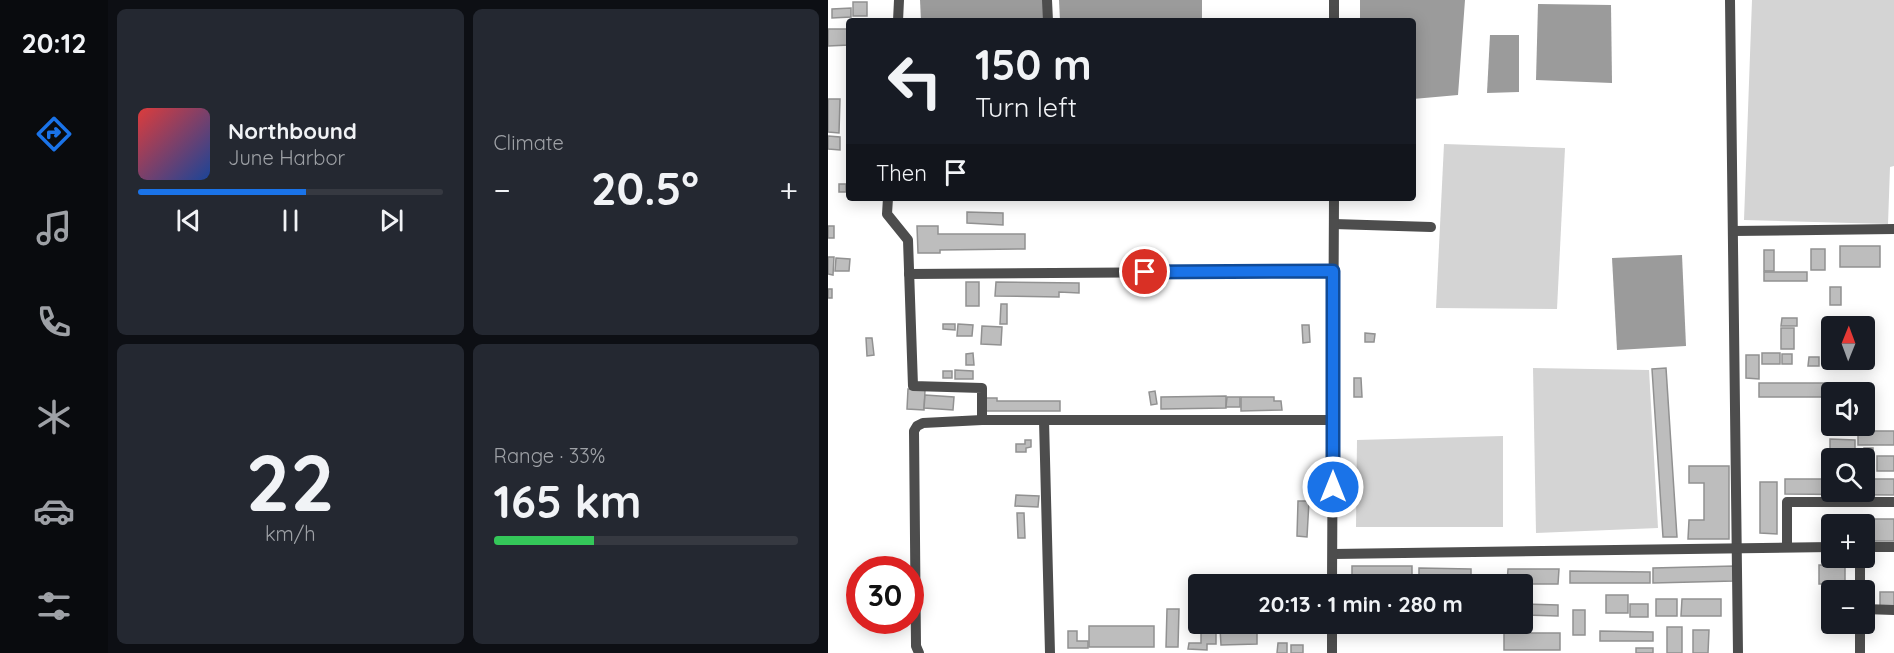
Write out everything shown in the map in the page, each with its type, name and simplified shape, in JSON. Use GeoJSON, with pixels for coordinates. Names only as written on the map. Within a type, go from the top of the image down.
{"type":"FeatureCollection","features":[{"type":"Feature","properties":{"kind":"street"},"geometry":{"type":"LineString","coordinates":[[898,18],[899,0]]}},
{"type":"Feature","properties":{"kind":"street"},"geometry":{"type":"LineString","coordinates":[[1047,0],[1048,18]]}},
{"type":"Feature","properties":{"kind":"street"},"geometry":{"type":"LineString","coordinates":[[1334,0],[1334,18]]}},
{"type":"Feature","properties":{"kind":"street"},"geometry":{"type":"LineString","coordinates":[[1730,0],[1738,653]]}},
{"type":"Feature","properties":{"kind":"street"},"geometry":{"type":"LineString","coordinates":[[888,201],[887,214],[908,240],[913,386],[982,388],[982,420]]}},
{"type":"Feature","properties":{"kind":"street"},"geometry":{"type":"LineString","coordinates":[[1332,574],[1334,201]]}},
{"type":"Feature","properties":{"kind":"street"},"geometry":{"type":"LineString","coordinates":[[1334,224],[1431,227]]}},
{"type":"Feature","properties":{"kind":"street"},"geometry":{"type":"LineString","coordinates":[[1733,231],[1894,229]]}},
{"type":"Feature","properties":{"kind":"street"},"geometry":{"type":"LineString","coordinates":[[909,274],[1333,271]]}},
{"type":"Feature","properties":{"kind":"street"},"geometry":{"type":"LineString","coordinates":[[919,653],[916,646],[914,431],[917,426],[923,423],[982,420],[1333,420]]}},
{"type":"Feature","properties":{"kind":"street"},"geometry":{"type":"LineString","coordinates":[[1044,420],[1050,653]]}},
{"type":"Feature","properties":{"kind":"street"},"geometry":{"type":"LineString","coordinates":[[1787,547],[1787,502],[1894,502]]}},
{"type":"Feature","properties":{"kind":"street"},"geometry":{"type":"LineString","coordinates":[[1333,554],[1821,547]]}},
{"type":"Feature","properties":{"kind":"street"},"geometry":{"type":"LineString","coordinates":[[1875,547],[1894,547]]}},
{"type":"Feature","properties":{"kind":"street"},"geometry":{"type":"LineString","coordinates":[[1875,609],[1894,610]]}},
{"type":"Feature","properties":{"kind":"street"},"geometry":{"type":"LineString","coordinates":[[1332,634],[1332,653]]}},
{"type":"Feature","properties":{"kind":"street"},"geometry":{"type":"LineString","coordinates":[[1860,634],[1860,653]]}},
{"type":"Feature","properties":{"kind":"shaded area"},"geometry":{"type":"Polygon","coordinates":[[[920,0],[1044,0],[1045,18],[921,18],[920,0]]]}},
{"type":"Feature","properties":{"kind":"shaded area"},"geometry":{"type":"Polygon","coordinates":[[[1059,0],[1202,0],[1202,18],[1060,18],[1059,0]]]}},
{"type":"Feature","properties":{"kind":"shaded area"},"geometry":{"type":"Polygon","coordinates":[[[1360,0],[1465,0],[1458,95],[1416,99],[1416,18],[1360,18],[1360,0]]]}},
{"type":"Feature","properties":{"kind":"shaded area"},"geometry":{"type":"Polygon","coordinates":[[[1752,0],[1894,0],[1894,166],[1890,167],[1888,224],[1744,220],[1752,0]]]}},
{"type":"Feature","properties":{"kind":"shaded area"},"geometry":{"type":"Polygon","coordinates":[[[1538,4],[1611,5],[1612,83],[1536,80],[1538,4]]]}},
{"type":"Feature","properties":{"kind":"shaded area"},"geometry":{"type":"Polygon","coordinates":[[[1490,35],[1519,35],[1519,92],[1487,93],[1490,35]]]}},
{"type":"Feature","properties":{"kind":"shaded area"},"geometry":{"type":"Polygon","coordinates":[[[1444,144],[1565,148],[1557,309],[1436,308],[1444,144]]]}},
{"type":"Feature","properties":{"kind":"shaded area"},"geometry":{"type":"Polygon","coordinates":[[[1682,255],[1686,346],[1617,350],[1612,258],[1682,255]]]}},
{"type":"Feature","properties":{"kind":"shaded area"},"geometry":{"type":"Polygon","coordinates":[[[1533,368],[1649,370],[1658,528],[1536,533],[1533,368]]]}},
{"type":"Feature","properties":{"kind":"shaded area"},"geometry":{"type":"Polygon","coordinates":[[[1503,436],[1503,527],[1356,527],[1357,440],[1503,436]]]}},
{"type":"Feature","properties":{"kind":"building"},"geometry":{"type":"Polygon","coordinates":[[[853,2],[867,2],[867,16],[853,16],[853,2]]]}},
{"type":"Feature","properties":{"kind":"building"},"geometry":{"type":"Polygon","coordinates":[[[851,8],[851,17],[832,18],[832,9],[851,8]]]}},
{"type":"Feature","properties":{"kind":"building"},"geometry":{"type":"Polygon","coordinates":[[[828,29],[846,29],[846,45],[828,46],[828,29]]]}},
{"type":"Feature","properties":{"kind":"building"},"geometry":{"type":"Polygon","coordinates":[[[828,99],[840,99],[839,133],[828,132],[828,99]]]}},
{"type":"Feature","properties":{"kind":"building"},"geometry":{"type":"Polygon","coordinates":[[[828,136],[840,137],[840,150],[828,149],[828,136]]]}},
{"type":"Feature","properties":{"kind":"building"},"geometry":{"type":"Polygon","coordinates":[[[839,184],[846,184],[846,192],[839,192],[839,184]]]}},
{"type":"Feature","properties":{"kind":"building"},"geometry":{"type":"Polygon","coordinates":[[[967,212],[1003,213],[1003,225],[967,223],[967,212]]]}},
{"type":"Feature","properties":{"kind":"building"},"geometry":{"type":"Polygon","coordinates":[[[828,226],[834,226],[834,238],[828,238],[828,226]]]}},
{"type":"Feature","properties":{"kind":"building"},"geometry":{"type":"Polygon","coordinates":[[[917,226],[938,226],[938,234],[1025,234],[1025,249],[940,250],[940,253],[918,253],[917,226]]]}},
{"type":"Feature","properties":{"kind":"building"},"geometry":{"type":"Polygon","coordinates":[[[1840,246],[1880,246],[1880,267],[1840,267],[1840,246]]]}},
{"type":"Feature","properties":{"kind":"building"},"geometry":{"type":"Polygon","coordinates":[[[1811,249],[1825,249],[1825,270],[1811,270],[1811,249]]]}},
{"type":"Feature","properties":{"kind":"building"},"geometry":{"type":"Polygon","coordinates":[[[1764,250],[1774,250],[1774,271],[1764,271],[1764,250]]]}},
{"type":"Feature","properties":{"kind":"building"},"geometry":{"type":"Polygon","coordinates":[[[828,257],[834,257],[833,275],[828,274],[828,257]]]}},
{"type":"Feature","properties":{"kind":"building"},"geometry":{"type":"Polygon","coordinates":[[[836,258],[850,259],[849,271],[835,271],[836,258]]]}},
{"type":"Feature","properties":{"kind":"building"},"geometry":{"type":"Polygon","coordinates":[[[1764,272],[1807,272],[1807,281],[1764,281],[1764,272]]]}},
{"type":"Feature","properties":{"kind":"building"},"geometry":{"type":"Polygon","coordinates":[[[966,282],[979,282],[979,306],[966,306],[966,282]]]}},
{"type":"Feature","properties":{"kind":"building"},"geometry":{"type":"Polygon","coordinates":[[[996,282],[1079,283],[1079,293],[1059,292],[1059,297],[995,296],[996,282]]]}},
{"type":"Feature","properties":{"kind":"building"},"geometry":{"type":"Polygon","coordinates":[[[1830,287],[1841,287],[1841,305],[1830,305],[1830,287]]]}},
{"type":"Feature","properties":{"kind":"building"},"geometry":{"type":"Polygon","coordinates":[[[828,289],[832,289],[832,298],[828,298],[828,289]]]}},
{"type":"Feature","properties":{"kind":"building"},"geometry":{"type":"Polygon","coordinates":[[[1001,304],[1007,304],[1007,324],[1000,324],[1001,304]]]}},
{"type":"Feature","properties":{"kind":"building"},"geometry":{"type":"Polygon","coordinates":[[[1782,318],[1797,318],[1797,326],[1781,326],[1782,318]]]}},
{"type":"Feature","properties":{"kind":"building"},"geometry":{"type":"Polygon","coordinates":[[[943,324],[955,324],[955,330],[943,329],[943,324]]]}},
{"type":"Feature","properties":{"kind":"building"},"geometry":{"type":"Polygon","coordinates":[[[958,324],[973,325],[972,336],[957,336],[958,324]]]}},
{"type":"Feature","properties":{"kind":"building"},"geometry":{"type":"Polygon","coordinates":[[[1302,325],[1309,325],[1310,342],[1303,343],[1302,325]]]}},
{"type":"Feature","properties":{"kind":"building"},"geometry":{"type":"Polygon","coordinates":[[[982,326],[1002,327],[1001,345],[981,344],[982,326]]]}},
{"type":"Feature","properties":{"kind":"building"},"geometry":{"type":"Polygon","coordinates":[[[1781,328],[1794,328],[1794,349],[1781,349],[1781,328]]]}},
{"type":"Feature","properties":{"kind":"building"},"geometry":{"type":"Polygon","coordinates":[[[1365,333],[1375,334],[1374,342],[1365,342],[1365,333]]]}},
{"type":"Feature","properties":{"kind":"building"},"geometry":{"type":"Polygon","coordinates":[[[866,338],[872,338],[874,355],[867,356],[866,338]]]}},
{"type":"Feature","properties":{"kind":"building"},"geometry":{"type":"Polygon","coordinates":[[[973,353],[974,365],[966,365],[966,354],[973,353]]]}},
{"type":"Feature","properties":{"kind":"building"},"geometry":{"type":"Polygon","coordinates":[[[1762,353],[1780,353],[1780,364],[1762,364],[1762,353]]]}},
{"type":"Feature","properties":{"kind":"building"},"geometry":{"type":"Polygon","coordinates":[[[1782,354],[1792,354],[1792,364],[1782,364],[1782,354]]]}},
{"type":"Feature","properties":{"kind":"building"},"geometry":{"type":"Polygon","coordinates":[[[1746,355],[1759,355],[1759,379],[1746,378],[1746,355]]]}},
{"type":"Feature","properties":{"kind":"building"},"geometry":{"type":"Polygon","coordinates":[[[1809,357],[1819,357],[1819,366],[1808,366],[1809,357]]]}},
{"type":"Feature","properties":{"kind":"building"},"geometry":{"type":"Polygon","coordinates":[[[1666,368],[1677,537],[1663,537],[1652,369],[1666,368]]]}},
{"type":"Feature","properties":{"kind":"building"},"geometry":{"type":"Polygon","coordinates":[[[955,370],[973,371],[973,379],[955,379],[955,370]]]}},
{"type":"Feature","properties":{"kind":"building"},"geometry":{"type":"Polygon","coordinates":[[[943,371],[952,371],[952,378],[943,378],[943,371]]]}},
{"type":"Feature","properties":{"kind":"building"},"geometry":{"type":"Polygon","coordinates":[[[1354,378],[1361,378],[1362,397],[1354,397],[1354,378]]]}},
{"type":"Feature","properties":{"kind":"building"},"geometry":{"type":"Polygon","coordinates":[[[1759,383],[1821,383],[1821,397],[1759,397],[1759,383]]]}},
{"type":"Feature","properties":{"kind":"building"},"geometry":{"type":"Polygon","coordinates":[[[908,389],[925,390],[924,410],[907,409],[908,389]]]}},
{"type":"Feature","properties":{"kind":"building"},"geometry":{"type":"Polygon","coordinates":[[[1155,391],[1157,404],[1151,405],[1149,392],[1155,391]]]}},
{"type":"Feature","properties":{"kind":"building"},"geometry":{"type":"Polygon","coordinates":[[[925,395],[954,397],[953,410],[924,408],[925,395]]]}},
{"type":"Feature","properties":{"kind":"building"},"geometry":{"type":"Polygon","coordinates":[[[1226,396],[1226,408],[1161,409],[1161,397],[1226,396]]]}},
{"type":"Feature","properties":{"kind":"building"},"geometry":{"type":"Polygon","coordinates":[[[1227,397],[1240,397],[1240,407],[1226,407],[1227,397]]]}},
{"type":"Feature","properties":{"kind":"building"},"geometry":{"type":"Polygon","coordinates":[[[1241,397],[1274,397],[1274,401],[1281,401],[1282,410],[1241,411],[1241,397]]]}},
{"type":"Feature","properties":{"kind":"building"},"geometry":{"type":"Polygon","coordinates":[[[986,398],[997,398],[997,401],[1060,401],[1060,411],[986,411],[986,398]]]}},
{"type":"Feature","properties":{"kind":"building"},"geometry":{"type":"Polygon","coordinates":[[[1875,431],[1894,431],[1894,445],[1858,445],[1858,436],[1875,436],[1875,431]]]}},
{"type":"Feature","properties":{"kind":"building"},"geometry":{"type":"Polygon","coordinates":[[[1830,439],[1855,440],[1855,448],[1830,448],[1830,439]]]}},
{"type":"Feature","properties":{"kind":"building"},"geometry":{"type":"Polygon","coordinates":[[[1025,440],[1031,440],[1031,447],[1026,448],[1026,452],[1016,452],[1016,444],[1025,444],[1025,440]]]}},
{"type":"Feature","properties":{"kind":"building"},"geometry":{"type":"Polygon","coordinates":[[[1877,456],[1894,456],[1894,471],[1877,471],[1877,456]]]}},
{"type":"Feature","properties":{"kind":"building"},"geometry":{"type":"Polygon","coordinates":[[[1689,466],[1729,466],[1729,539],[1688,539],[1689,520],[1704,520],[1704,483],[1689,483],[1689,466]]]}},
{"type":"Feature","properties":{"kind":"building"},"geometry":{"type":"Polygon","coordinates":[[[1785,479],[1821,479],[1821,494],[1785,494],[1785,479]]]}},
{"type":"Feature","properties":{"kind":"building"},"geometry":{"type":"Polygon","coordinates":[[[1875,479],[1894,479],[1894,495],[1875,495],[1875,479]]]}},
{"type":"Feature","properties":{"kind":"building"},"geometry":{"type":"Polygon","coordinates":[[[1760,482],[1777,482],[1777,534],[1760,533],[1760,482]]]}},
{"type":"Feature","properties":{"kind":"building"},"geometry":{"type":"Polygon","coordinates":[[[1016,495],[1039,496],[1038,507],[1015,506],[1016,495]]]}},
{"type":"Feature","properties":{"kind":"building"},"geometry":{"type":"Polygon","coordinates":[[[1298,501],[1309,501],[1307,537],[1297,536],[1298,501]]]}},
{"type":"Feature","properties":{"kind":"building"},"geometry":{"type":"Polygon","coordinates":[[[1017,513],[1024,513],[1025,538],[1018,538],[1017,513]]]}},
{"type":"Feature","properties":{"kind":"building"},"geometry":{"type":"Polygon","coordinates":[[[1875,519],[1894,519],[1894,541],[1875,541],[1875,519]]]}},
{"type":"Feature","properties":{"kind":"building"},"geometry":{"type":"Polygon","coordinates":[[[1819,565],[1821,568],[1845,568],[1845,580],[1821,580],[1819,584],[1819,565]]]}},
{"type":"Feature","properties":{"kind":"building"},"geometry":{"type":"Polygon","coordinates":[[[1352,566],[1412,566],[1412,574],[1352,574],[1352,566]]]}},
{"type":"Feature","properties":{"kind":"building"},"geometry":{"type":"Polygon","coordinates":[[[1734,566],[1734,581],[1653,583],[1653,568],[1734,566]]]}},
{"type":"Feature","properties":{"kind":"building"},"geometry":{"type":"Polygon","coordinates":[[[1419,568],[1471,569],[1471,574],[1419,574],[1419,568]]]}},
{"type":"Feature","properties":{"kind":"building"},"geometry":{"type":"Polygon","coordinates":[[[1508,569],[1559,569],[1558,584],[1533,584],[1533,574],[1508,574],[1508,569]]]}},
{"type":"Feature","properties":{"kind":"building"},"geometry":{"type":"Polygon","coordinates":[[[1570,571],[1650,572],[1650,583],[1570,583],[1570,571]]]}},
{"type":"Feature","properties":{"kind":"building"},"geometry":{"type":"Polygon","coordinates":[[[1880,592],[1894,592],[1894,606],[1880,606],[1880,592]]]}},
{"type":"Feature","properties":{"kind":"building"},"geometry":{"type":"Polygon","coordinates":[[[1606,595],[1628,595],[1628,613],[1606,613],[1606,595]]]}},
{"type":"Feature","properties":{"kind":"building"},"geometry":{"type":"Polygon","coordinates":[[[1656,599],[1677,599],[1677,616],[1656,616],[1656,599]]]}},
{"type":"Feature","properties":{"kind":"building"},"geometry":{"type":"Polygon","coordinates":[[[1682,599],[1721,599],[1721,616],[1681,616],[1682,599]]]}},
{"type":"Feature","properties":{"kind":"building"},"geometry":{"type":"Polygon","coordinates":[[[1533,604],[1558,605],[1558,616],[1533,615],[1533,604]]]}},
{"type":"Feature","properties":{"kind":"building"},"geometry":{"type":"Polygon","coordinates":[[[1630,604],[1648,604],[1648,617],[1630,617],[1630,604]]]}},
{"type":"Feature","properties":{"kind":"building"},"geometry":{"type":"Polygon","coordinates":[[[1167,609],[1179,609],[1178,647],[1166,647],[1167,609]]]}},
{"type":"Feature","properties":{"kind":"building"},"geometry":{"type":"Polygon","coordinates":[[[1573,610],[1585,610],[1585,635],[1573,635],[1573,610]]]}},
{"type":"Feature","properties":{"kind":"building"},"geometry":{"type":"Polygon","coordinates":[[[1089,626],[1154,626],[1154,647],[1089,647],[1089,626]]]}},
{"type":"Feature","properties":{"kind":"building"},"geometry":{"type":"Polygon","coordinates":[[[1667,627],[1682,627],[1682,653],[1667,653],[1667,627]]]}},
{"type":"Feature","properties":{"kind":"building"},"geometry":{"type":"Polygon","coordinates":[[[1693,630],[1709,630],[1708,653],[1693,653],[1693,630]]]}},
{"type":"Feature","properties":{"kind":"building"},"geometry":{"type":"Polygon","coordinates":[[[1068,631],[1077,631],[1077,641],[1088,641],[1088,648],[1068,648],[1068,631]]]}},
{"type":"Feature","properties":{"kind":"building"},"geometry":{"type":"Polygon","coordinates":[[[1600,631],[1653,632],[1653,641],[1600,641],[1600,631]]]}},
{"type":"Feature","properties":{"kind":"building"},"geometry":{"type":"Polygon","coordinates":[[[1560,633],[1560,650],[1504,650],[1504,634],[1560,633]]]}},
{"type":"Feature","properties":{"kind":"building"},"geometry":{"type":"Polygon","coordinates":[[[1201,634],[1216,634],[1216,644],[1207,644],[1207,650],[1188,649],[1189,643],[1201,643],[1201,634]]]}},
{"type":"Feature","properties":{"kind":"building"},"geometry":{"type":"Polygon","coordinates":[[[1220,634],[1257,634],[1257,644],[1221,645],[1220,634]]]}},
{"type":"Feature","properties":{"kind":"building"},"geometry":{"type":"Polygon","coordinates":[[[1278,643],[1287,643],[1287,653],[1277,653],[1278,643]]]}},
{"type":"Feature","properties":{"kind":"building"},"geometry":{"type":"Polygon","coordinates":[[[1291,645],[1303,645],[1303,653],[1291,653],[1291,645]]]}},
{"type":"Feature","properties":{"kind":"building"},"geometry":{"type":"Polygon","coordinates":[[[1636,648],[1653,648],[1653,653],[1636,653],[1636,648]]]}},
{"type":"Feature","properties":{"kind":"route"},"geometry":{"type":"LineString","coordinates":[[1145,272],[1333,271],[1333,487]]}}]}
